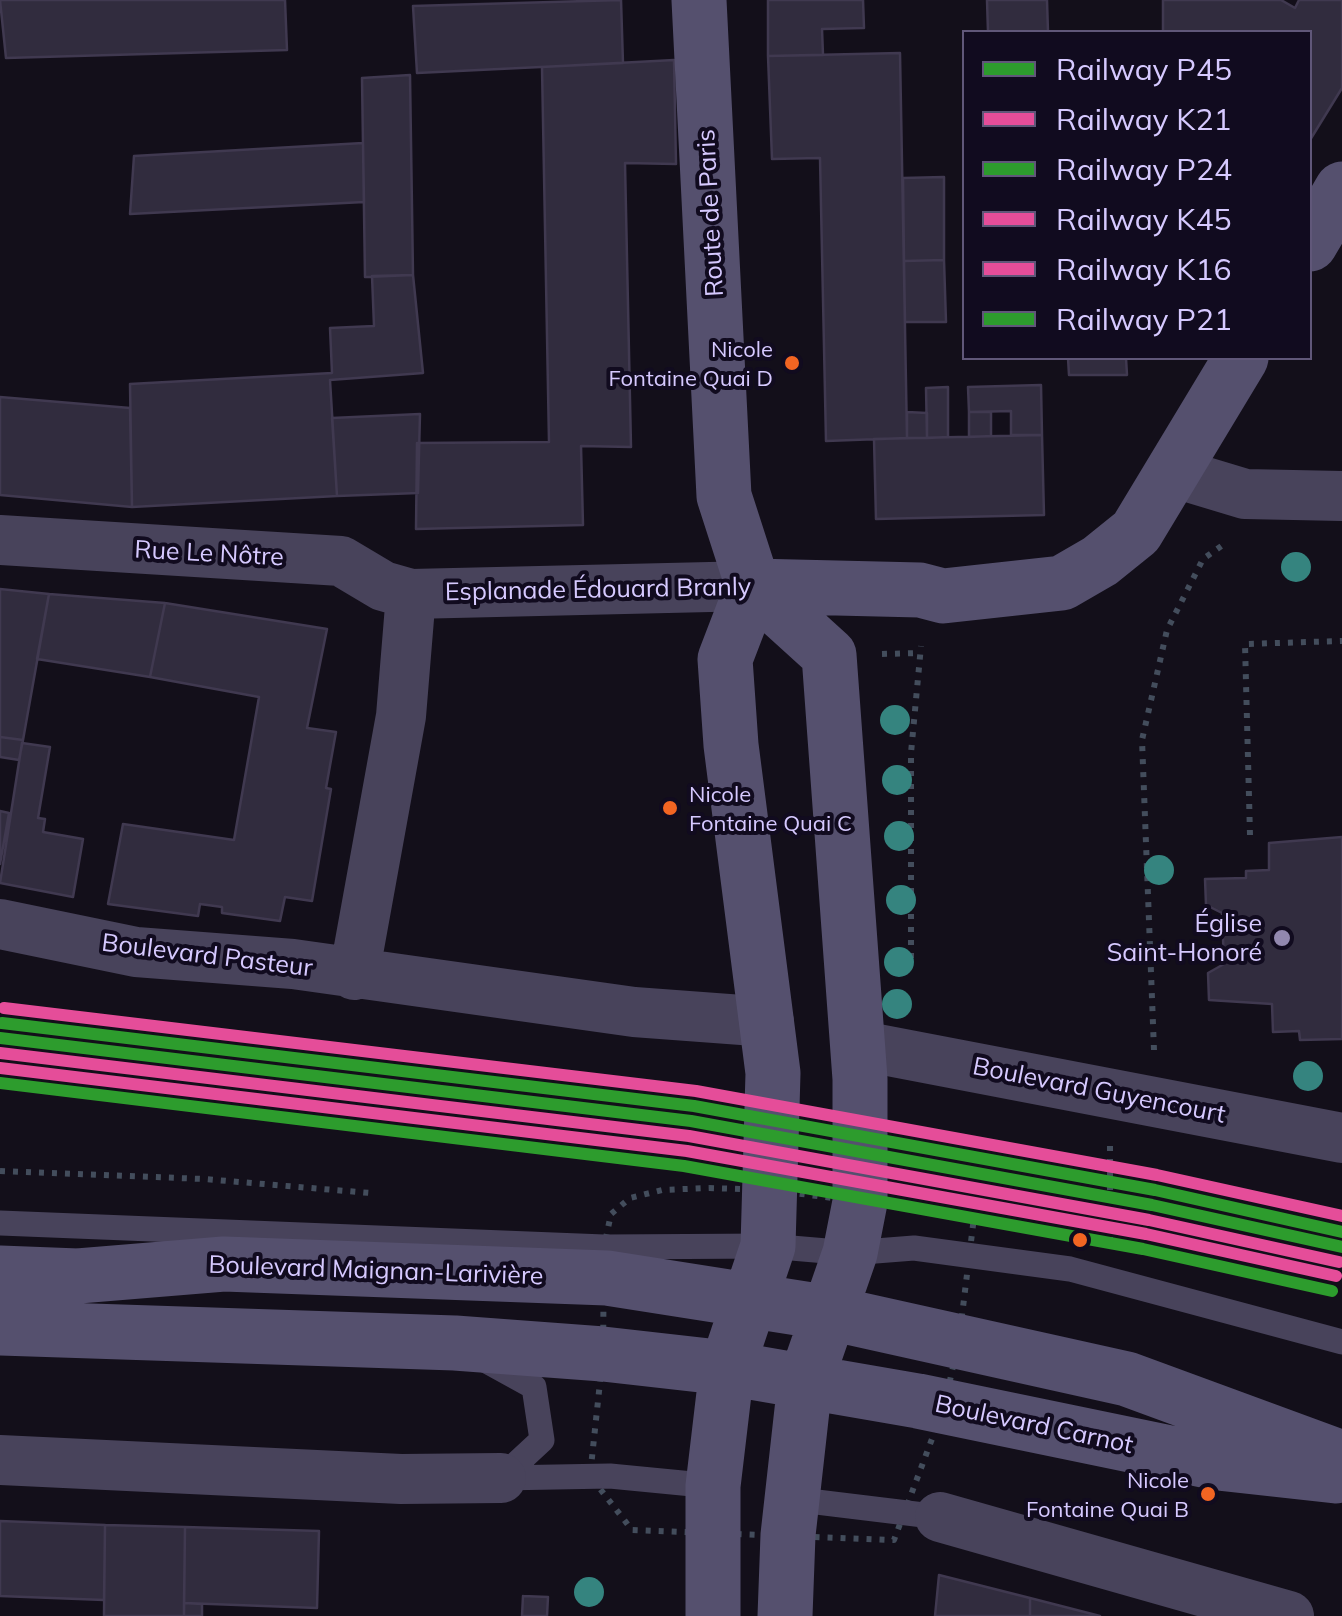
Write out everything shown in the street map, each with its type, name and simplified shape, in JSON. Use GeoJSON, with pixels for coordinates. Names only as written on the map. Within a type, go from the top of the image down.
{"type":"FeatureCollection","features":[{"type":"Feature","properties":{"kind":"main road","name":"Route de Paris"},"geometry":{"type":"LineString","coordinates":[[699,0],[724,496],[752,586]]}},
{"type":"Feature","properties":{"kind":"main road"},"geometry":{"type":"LineString","coordinates":[[1312,241],[1342,189]]}},
{"type":"Feature","properties":{"kind":"main road","name":"Esplanade Édouard Branly"},"geometry":{"type":"LineString","coordinates":[[752,586],[920,590],[943,596],[1062,583],[1100,561],[1136,532],[1240,360]]}},
{"type":"Feature","properties":{"kind":"main road"},"geometry":{"type":"LineString","coordinates":[[713,1616],[713,1486],[727,1368],[768,1246],[771,1048],[741,824],[725,659],[752,586],[829,656],[858,1062],[861,1176],[850,1253],[805,1383],[785,1611]]}},
{"type":"Feature","properties":{"kind":"main road","name":"Boulevard Maignan-Larivière"},"geometry":{"type":"LineString","coordinates":[[0,1273],[78,1276],[224,1264],[607,1278],[750,1298]]}},
{"type":"Feature","properties":{"kind":"main road"},"geometry":{"type":"LineString","coordinates":[[750,1298],[1128,1380],[1342,1458]]}},
{"type":"Feature","properties":{"kind":"main road"},"geometry":{"type":"LineString","coordinates":[[0,1328],[455,1343],[727,1368]]}},
{"type":"Feature","properties":{"kind":"main road","name":"Boulevard Carnot"},"geometry":{"type":"LineString","coordinates":[[727,1368],[918,1400],[1218,1462],[1342,1476]]}},
{"type":"Feature","properties":{"kind":"street"},"geometry":{"type":"LineString","coordinates":[[1172,472],[1245,494],[1342,496]]}},
{"type":"Feature","properties":{"kind":"street","name":"Rue Le Nôtre"},"geometry":{"type":"LineString","coordinates":[[0,540],[341,561],[383,586],[411,594]]}},
{"type":"Feature","properties":{"kind":"street","name":"Esplanade Édouard Branly"},"geometry":{"type":"LineString","coordinates":[[354,975],[401,716],[411,594],[752,586]]}},
{"type":"Feature","properties":{"kind":"street","name":"Boulevard Pasteur"},"geometry":{"type":"LineString","coordinates":[[0,924],[136,952],[293,964],[354,975]]}},
{"type":"Feature","properties":{"kind":"street"},"geometry":{"type":"LineString","coordinates":[[354,975],[634,1012],[771,1048]]}},
{"type":"Feature","properties":{"kind":"street","name":"Boulevard Guyencourt"},"geometry":{"type":"LineString","coordinates":[[858,1062],[1144,1100],[1342,1138]]}},
{"type":"Feature","properties":{"kind":"street"},"geometry":{"type":"LineString","coordinates":[[0,1460],[400,1478],[502,1478]]}},
{"type":"Feature","properties":{"kind":"street"},"geometry":{"type":"LineString","coordinates":[[940,1517],[1289,1616]]}},
{"type":"Feature","properties":{"kind":"lane"},"geometry":{"type":"LineString","coordinates":[[0,1223],[604,1247],[768,1246],[850,1253],[914,1248],[1070,1269],[1342,1342]]}},
{"type":"Feature","properties":{"kind":"lane"},"geometry":{"type":"LineString","coordinates":[[455,1343],[534,1388],[542,1440],[502,1478]]}},
{"type":"Feature","properties":{"kind":"lane"},"geometry":{"type":"LineString","coordinates":[[502,1478],[610,1476],[713,1486]]}},
{"type":"Feature","properties":{"kind":"lane"},"geometry":{"type":"LineString","coordinates":[[792,1499],[940,1517]]}},
{"type":"Feature","properties":{"kind":"path"},"geometry":{"type":"LineString","coordinates":[[1144,1100],[1154,1052],[1155,996],[1142,740],[1167,630],[1203,559],[1229,541],[1245,494]]}},
{"type":"Feature","properties":{"kind":"path"},"geometry":{"type":"LineString","coordinates":[[911,960],[910,753],[921,653],[920,590]]}},
{"type":"Feature","properties":{"kind":"path"},"geometry":{"type":"LineString","coordinates":[[1250,835],[1245,644],[1342,642]]}},
{"type":"Feature","properties":{"kind":"path"},"geometry":{"type":"LineString","coordinates":[[1110,1145],[1110,1217]]}},
{"type":"Feature","properties":{"kind":"path"},"geometry":{"type":"LineString","coordinates":[[0,1171],[204,1179],[378,1194]]}},
{"type":"Feature","properties":{"kind":"path"},"geometry":{"type":"LineString","coordinates":[[591,1212],[610,1214],[630,1198],[662,1190],[709,1188]]}},
{"type":"Feature","properties":{"kind":"building"},"geometry":{"type":"Polygon","coordinates":[[[0,0],[285,0],[287,50],[6,58],[0,0]]]}},
{"type":"Feature","properties":{"kind":"building"},"geometry":{"type":"Polygon","coordinates":[[[621,0],[623,63],[417,73],[413,6],[621,0]]]}},
{"type":"Feature","properties":{"kind":"building"},"geometry":{"type":"Polygon","coordinates":[[[768,0],[863,0],[864,28],[822,29],[823,55],[768,56],[768,0]]]}},
{"type":"Feature","properties":{"kind":"building"},"geometry":{"type":"Polygon","coordinates":[[[987,0],[1047,0],[1048,30],[988,30],[987,0]]]}},
{"type":"Feature","properties":{"kind":"building"},"geometry":{"type":"Polygon","coordinates":[[[1163,0],[1281,0],[1295,8],[1299,0],[1342,0],[1342,88],[1312,137],[1312,30],[1163,30],[1163,0]]]}},
{"type":"Feature","properties":{"kind":"building"},"geometry":{"type":"Polygon","coordinates":[[[900,53],[907,438],[826,441],[820,158],[772,159],[768,56],[900,53]]]}},
{"type":"Feature","properties":{"kind":"building"},"geometry":{"type":"Polygon","coordinates":[[[674,60],[676,164],[625,163],[631,447],[581,446],[583,525],[416,529],[417,443],[549,442],[542,67],[674,60]]]}},
{"type":"Feature","properties":{"kind":"building"},"geometry":{"type":"Polygon","coordinates":[[[410,75],[413,275],[365,277],[362,78],[410,75]]]}},
{"type":"Feature","properties":{"kind":"building"},"geometry":{"type":"Polygon","coordinates":[[[363,143],[364,202],[130,214],[134,156],[363,143]]]}},
{"type":"Feature","properties":{"kind":"building"},"geometry":{"type":"Polygon","coordinates":[[[944,177],[944,260],[904,261],[903,178],[944,177]]]}},
{"type":"Feature","properties":{"kind":"building"},"geometry":{"type":"Polygon","coordinates":[[[944,260],[946,322],[905,322],[904,261],[944,260]]]}},
{"type":"Feature","properties":{"kind":"building"},"geometry":{"type":"Polygon","coordinates":[[[413,275],[423,373],[330,380],[337,496],[132,507],[130,384],[332,373],[330,328],[374,326],[372,276],[413,275]]]}},
{"type":"Feature","properties":{"kind":"building"},"geometry":{"type":"Polygon","coordinates":[[[1068,360],[1126,360],[1127,375],[1069,375],[1068,360]]]}},
{"type":"Feature","properties":{"kind":"building"},"geometry":{"type":"Polygon","coordinates":[[[1041,385],[1042,435],[1011,435],[1011,411],[969,412],[968,387],[1041,385]]]}},
{"type":"Feature","properties":{"kind":"building"},"geometry":{"type":"Polygon","coordinates":[[[948,387],[948,437],[927,438],[926,388],[948,387]]]}},
{"type":"Feature","properties":{"kind":"building"},"geometry":{"type":"Polygon","coordinates":[[[0,397],[130,408],[132,507],[0,495],[0,397]]]}},
{"type":"Feature","properties":{"kind":"building"},"geometry":{"type":"Polygon","coordinates":[[[907,412],[927,413],[927,438],[907,438],[907,412]]]}},
{"type":"Feature","properties":{"kind":"building"},"geometry":{"type":"Polygon","coordinates":[[[969,412],[991,412],[991,436],[969,437],[969,412]]]}},
{"type":"Feature","properties":{"kind":"building"},"geometry":{"type":"Polygon","coordinates":[[[420,414],[418,493],[337,496],[332,418],[420,414]]]}},
{"type":"Feature","properties":{"kind":"building"},"geometry":{"type":"Polygon","coordinates":[[[1042,435],[1044,515],[876,519],[874,439],[1042,435]]]}},
{"type":"Feature","properties":{"kind":"building"},"geometry":{"type":"Polygon","coordinates":[[[0,589],[49,594],[23,740],[0,737],[0,589]]]}},
{"type":"Feature","properties":{"kind":"building"},"geometry":{"type":"Polygon","coordinates":[[[49,594],[165,603],[150,677],[37,659],[49,594]]]}},
{"type":"Feature","properties":{"kind":"building"},"geometry":{"type":"Polygon","coordinates":[[[165,603],[327,629],[307,728],[336,732],[326,788],[331,789],[312,901],[285,897],[280,921],[222,913],[222,907],[200,904],[198,916],[108,904],[123,824],[234,840],[259,697],[150,677],[165,603]]]}},
{"type":"Feature","properties":{"kind":"building"},"geometry":{"type":"Polygon","coordinates":[[[0,737],[23,740],[19,760],[0,757],[0,737]]]}},
{"type":"Feature","properties":{"kind":"building"},"geometry":{"type":"Polygon","coordinates":[[[22,743],[50,747],[38,818],[45,819],[43,832],[83,839],[73,897],[0,883],[22,743]]]}},
{"type":"Feature","properties":{"kind":"building"},"geometry":{"type":"Polygon","coordinates":[[[0,811],[9,813],[0,864],[0,811]]]}},
{"type":"Feature","properties":{"kind":"building","name":"Église Saint-Honoré"},"geometry":{"type":"Polygon","coordinates":[[[1342,837],[1342,1039],[1300,1040],[1299,1031],[1273,1032],[1272,1004],[1209,1000],[1208,973],[1224,964],[1222,913],[1206,905],[1205,879],[1246,878],[1246,871],[1269,870],[1269,843],[1342,837]]]}},
{"type":"Feature","properties":{"kind":"building"},"geometry":{"type":"Polygon","coordinates":[[[0,1521],[105,1525],[104,1600],[0,1596],[0,1521]]]}},
{"type":"Feature","properties":{"kind":"building"},"geometry":{"type":"Polygon","coordinates":[[[105,1525],[185,1527],[184,1616],[104,1616],[105,1525]]]}},
{"type":"Feature","properties":{"kind":"building"},"geometry":{"type":"Polygon","coordinates":[[[185,1527],[319,1531],[317,1608],[184,1603],[185,1527]]]}},
{"type":"Feature","properties":{"kind":"building"},"geometry":{"type":"Polygon","coordinates":[[[939,1575],[1030,1598],[1030,1616],[935,1616],[939,1575]]]}},
{"type":"Feature","properties":{"kind":"building"},"geometry":{"type":"Polygon","coordinates":[[[523,1596],[548,1597],[547,1616],[522,1616],[523,1596]]]}},
{"type":"Feature","properties":{"kind":"building"},"geometry":{"type":"Polygon","coordinates":[[[1030,1598],[1100,1616],[1030,1616],[1030,1598]]]}},
{"type":"Feature","properties":{"kind":"building"},"geometry":{"type":"Polygon","coordinates":[[[184,1603],[202,1604],[202,1616],[184,1616],[184,1603]]]}},
{"type":"Feature","properties":{"kind":"rail line","name":"K16"},"geometry":{"type":"LineString","coordinates":[[4,1008],[696,1091],[1157,1175],[1342,1216]]}},
{"type":"Feature","properties":{"kind":"rail line","name":"P24"},"geometry":{"type":"LineString","coordinates":[[2,1023],[694,1106],[1155,1190],[1342,1232]]}},
{"type":"Feature","properties":{"kind":"rail line","name":"P45"},"geometry":{"type":"LineString","coordinates":[[0,1038],[691,1121],[1152,1205],[1342,1247]]}},
{"type":"Feature","properties":{"kind":"rail line","name":"K21"},"geometry":{"type":"LineString","coordinates":[[0,1053],[689,1136],[1149,1220],[1339,1262]]}},
{"type":"Feature","properties":{"kind":"rail line","name":"K45"},"geometry":{"type":"LineString","coordinates":[[0,1068],[687,1151],[1146,1234],[1336,1276]]}},
{"type":"Feature","properties":{"kind":"rail line","name":"P21"},"geometry":{"type":"LineString","coordinates":[[0,1083],[684,1166],[1143,1249],[1332,1291]]}},
{"type":"Feature","properties":{"kind":"place","name":"Nicole Fontaine Quai D"},"geometry":{"type":"Point","coordinates":[792,363]}},
{"type":"Feature","properties":{"kind":"place","name":"Nicole Fontaine Quai C"},"geometry":{"type":"Point","coordinates":[670,808]}},
{"type":"Feature","properties":{"kind":"place","name":"Église Saint-Honoré"},"geometry":{"type":"Point","coordinates":[1282,938]}},
{"type":"Feature","properties":{"kind":"place","name":"Nicole Fontaine Quai B"},"geometry":{"type":"Point","coordinates":[1208,1494]}}]}
